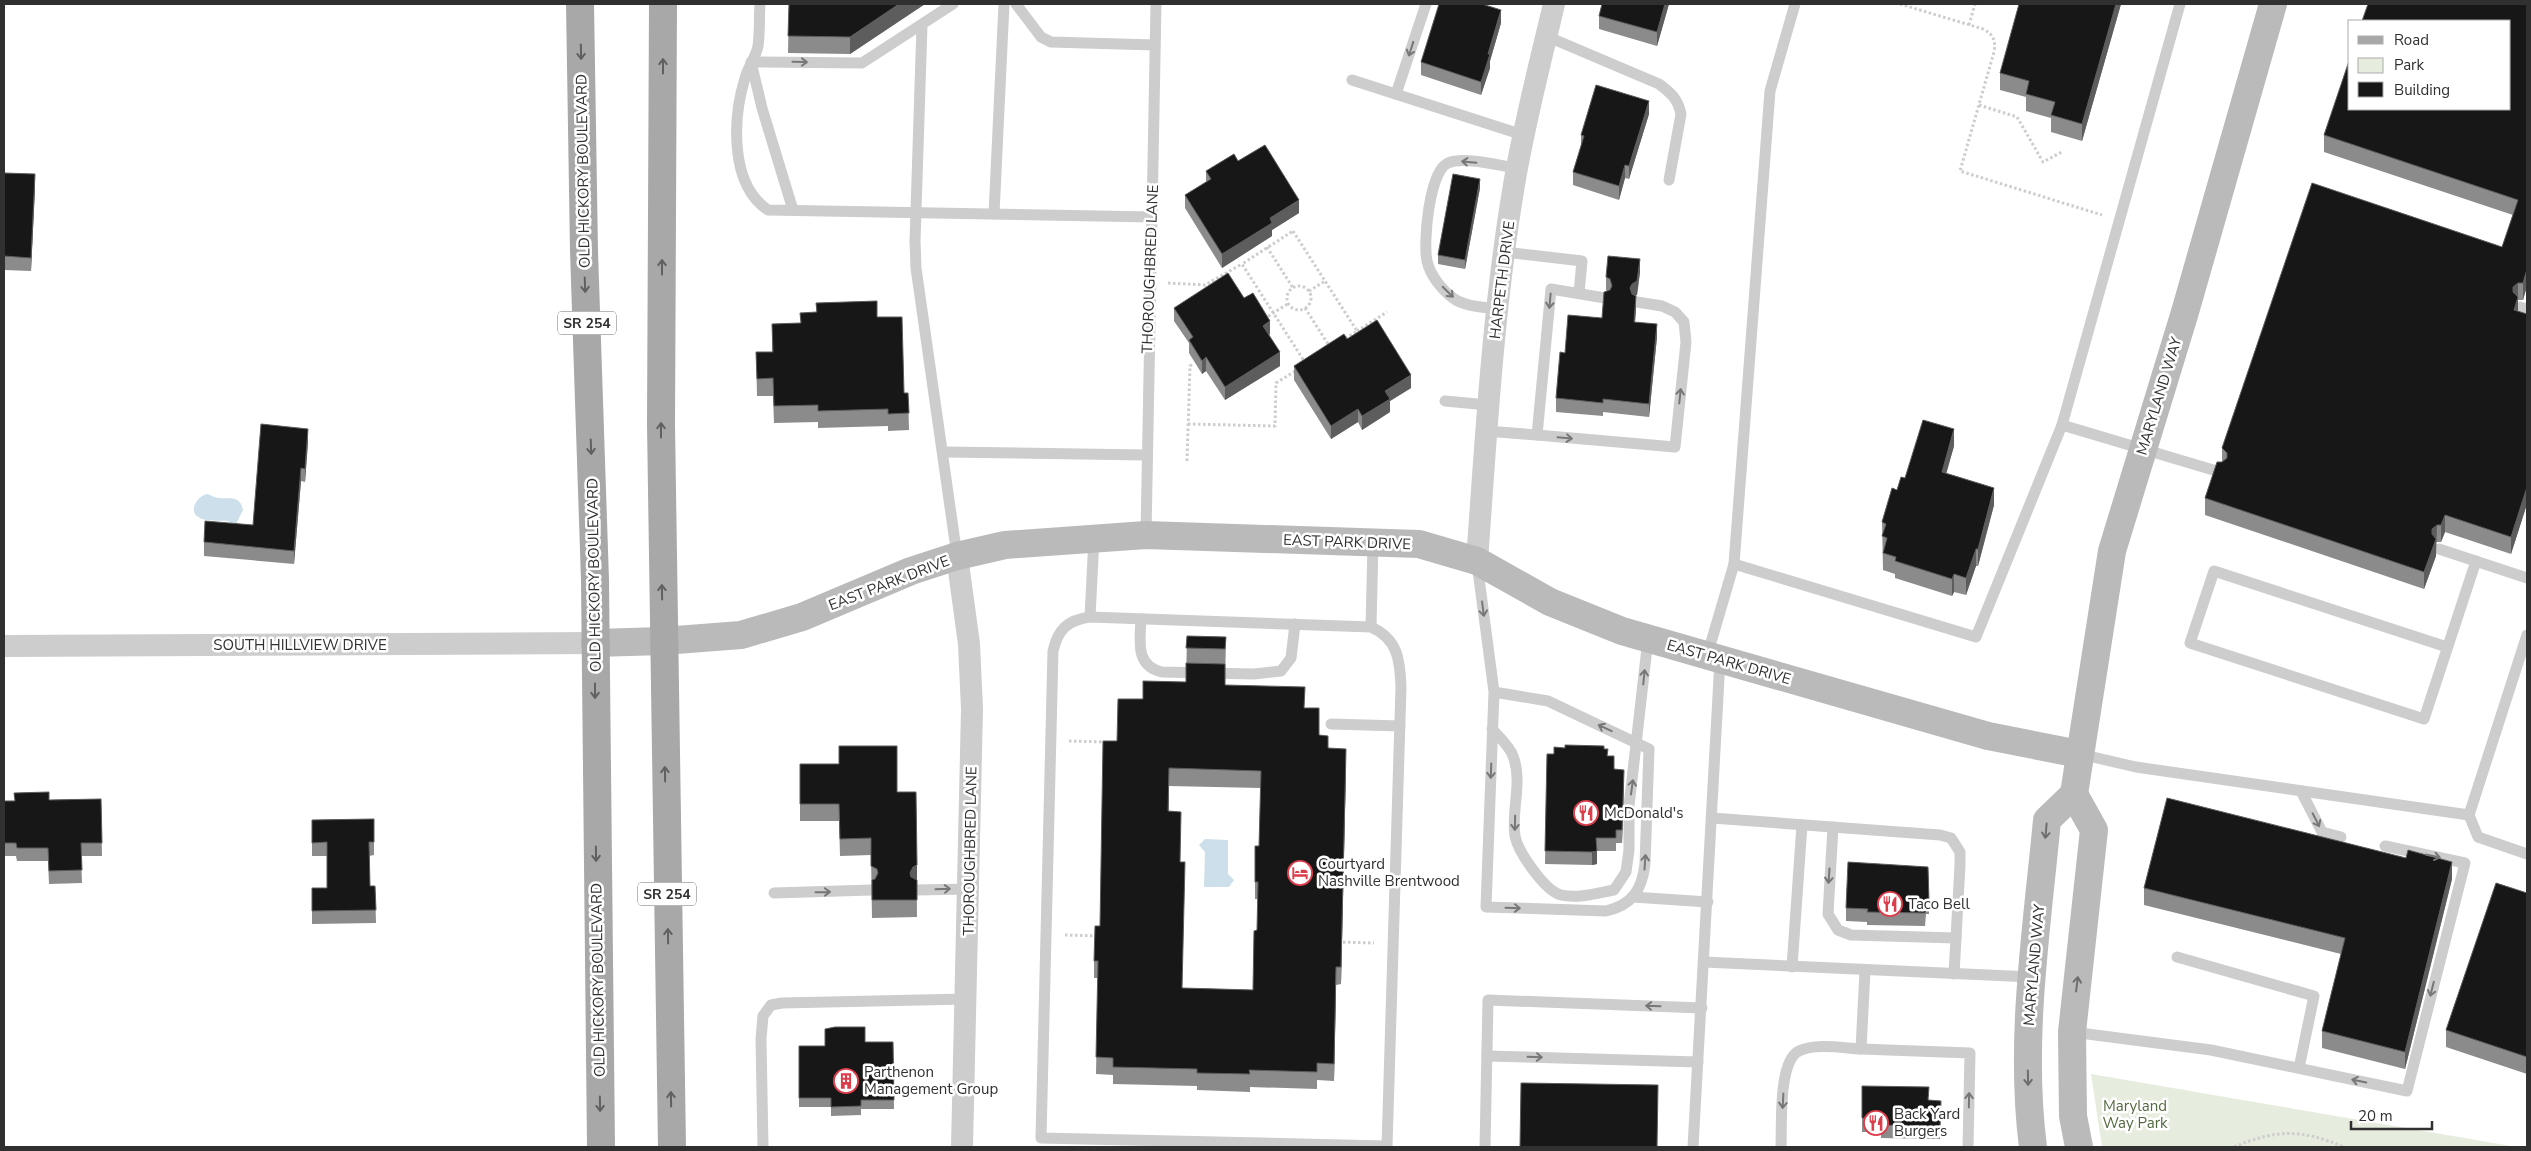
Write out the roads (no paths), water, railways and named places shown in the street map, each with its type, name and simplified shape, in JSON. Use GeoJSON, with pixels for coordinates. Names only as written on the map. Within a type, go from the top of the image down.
{"type":"FeatureCollection","features":[{"type":"Feature","properties":{"kind":"main road","name":"OLD HICKORY BOULEVARD"},"geometry":{"type":"LineString","coordinates":[[580,4],[595,643],[601,1147]]}},
{"type":"Feature","properties":{"kind":"main road","name":"SR 254"},"geometry":{"type":"LineString","coordinates":[[663,4],[661,414],[672,1147]]}},
{"type":"Feature","properties":{"kind":"main road","name":"MARYLAND WAY"},"geometry":{"type":"LineString","coordinates":[[2033,1147],[2029,1114],[2028,1039],[2047,820],[2074,794],[2112,551],[2273,4]]}},
{"type":"Feature","properties":{"kind":"main road","name":"EAST PARK DRIVE"},"geometry":{"type":"LineString","coordinates":[[595,643],[741,636],[769,628],[839,602],[911,571],[957,556],[1005,545],[1146,535],[1419,544],[1477,561],[1550,602],[1648,639],[1988,736],[2080,754]]}},
{"type":"Feature","properties":{"kind":"main road"},"geometry":{"type":"LineString","coordinates":[[2074,794],[2094,830],[2072,1032],[2073,1116],[2079,1147]]}},
{"type":"Feature","properties":{"kind":"street","name":"HARPETH DRIVE"},"geometry":{"type":"LineString","coordinates":[[1477,561],[1488,405],[1504,252],[1523,135],[1554,4]]}},
{"type":"Feature","properties":{"kind":"street","name":"THOROUGHBRED LANE"},"geometry":{"type":"LineString","coordinates":[[957,556],[971,668],[969,888],[962,1147]]}},
{"type":"Feature","properties":{"kind":"street","name":"SOUTH HILLVIEW DRIVE"},"geometry":{"type":"LineString","coordinates":[[4,646],[595,643]]}},
{"type":"Feature","properties":{"kind":"lane"},"geometry":{"type":"LineString","coordinates":[[760,4],[758,48],[751,62],[739,99],[738,154],[743,173],[760,205],[768,210],[1152,217]]}},
{"type":"Feature","properties":{"kind":"lane"},"geometry":{"type":"LineString","coordinates":[[751,62],[862,63],[953,4]]}},
{"type":"Feature","properties":{"kind":"lane"},"geometry":{"type":"LineString","coordinates":[[994,214],[1004,4]]}},
{"type":"Feature","properties":{"kind":"lane"},"geometry":{"type":"LineString","coordinates":[[1016,4],[1041,37],[1051,42],[1067,44],[1155,45]]}},
{"type":"Feature","properties":{"kind":"lane","name":"THOROUGHBRED LANE"},"geometry":{"type":"LineString","coordinates":[[1146,535],[1146,455],[1156,4]]}},
{"type":"Feature","properties":{"kind":"lane"},"geometry":{"type":"LineString","coordinates":[[1396,94],[1426,4]]}},
{"type":"Feature","properties":{"kind":"lane"},"geometry":{"type":"LineString","coordinates":[[1693,1147],[1712,818],[1714,658],[1734,564],[1770,92],[1795,4]]}},
{"type":"Feature","properties":{"kind":"lane"},"geometry":{"type":"LineString","coordinates":[[1734,564],[1976,637],[2062,425],[2180,4]]}},
{"type":"Feature","properties":{"kind":"lane"},"geometry":{"type":"LineString","coordinates":[[922,25],[916,268],[944,452],[957,556]]}},
{"type":"Feature","properties":{"kind":"lane"},"geometry":{"type":"LineString","coordinates":[[1546,36],[1660,84],[1672,93],[1679,103],[1681,114],[1669,180]]}},
{"type":"Feature","properties":{"kind":"lane"},"geometry":{"type":"LineString","coordinates":[[751,62],[762,108],[793,210]]}},
{"type":"Feature","properties":{"kind":"lane"},"geometry":{"type":"LineString","coordinates":[[1352,80],[1523,135]]}},
{"type":"Feature","properties":{"kind":"lane"},"geometry":{"type":"LineString","coordinates":[[1498,309],[1459,302],[1447,292],[1433,274],[1426,259],[1432,188],[1440,170],[1445,165],[1453,162],[1466,161],[1517,168]]}},
{"type":"Feature","properties":{"kind":"lane"},"geometry":{"type":"LineString","coordinates":[[1504,252],[1582,261],[1579,293]]}},
{"type":"Feature","properties":{"kind":"lane"},"geometry":{"type":"LineString","coordinates":[[1537,435],[1552,289],[1605,298]]}},
{"type":"Feature","properties":{"kind":"lane"},"geometry":{"type":"LineString","coordinates":[[1486,431],[1675,447],[1686,342],[1684,322],[1675,312],[1662,306],[1637,302]]}},
{"type":"Feature","properties":{"kind":"lane"},"geometry":{"type":"LineString","coordinates":[[1445,401],[1488,405]]}},
{"type":"Feature","properties":{"kind":"lane"},"geometry":{"type":"LineString","coordinates":[[2062,425],[2220,472]]}},
{"type":"Feature","properties":{"kind":"lane"},"geometry":{"type":"LineString","coordinates":[[944,452],[1146,455]]}},
{"type":"Feature","properties":{"kind":"lane"},"geometry":{"type":"LineString","coordinates":[[1090,617],[1094,538]]}},
{"type":"Feature","properties":{"kind":"lane"},"geometry":{"type":"LineString","coordinates":[[1371,627],[1372,543]]}},
{"type":"Feature","properties":{"kind":"lane"},"geometry":{"type":"LineString","coordinates":[[2439,549],[2527,578]]}},
{"type":"Feature","properties":{"kind":"lane"},"geometry":{"type":"LineString","coordinates":[[1477,561],[1494,692],[1486,907],[1606,911],[1619,908],[1634,897],[1643,881],[1649,749],[1548,701],[1494,692]]}},
{"type":"Feature","properties":{"kind":"lane"},"geometry":{"type":"LineString","coordinates":[[2447,647],[2214,571],[2190,643],[2424,720],[2476,561]]}},
{"type":"Feature","properties":{"kind":"lane"},"geometry":{"type":"LineString","coordinates":[[1078,618],[1141,619],[1371,627],[1389,638],[1397,649],[1401,687],[1387,1146],[1040,1143],[1053,651],[1060,631],[1078,618]]}},
{"type":"Feature","properties":{"kind":"lane"},"geometry":{"type":"LineString","coordinates":[[1141,619],[1140,646],[1144,661],[1148,667],[1162,672],[1254,674],[1281,671],[1291,658],[1296,624]]}},
{"type":"Feature","properties":{"kind":"lane"},"geometry":{"type":"LineString","coordinates":[[2527,635],[2469,815],[2478,837],[2527,854]]}},
{"type":"Feature","properties":{"kind":"lane"},"geometry":{"type":"LineString","coordinates":[[1492,729],[1513,754],[1516,768],[1515,835],[1518,846],[1545,883],[1560,895],[1594,895],[1614,890],[1626,872],[1629,850],[1629,806],[1638,743],[1648,639]]}},
{"type":"Feature","properties":{"kind":"lane"},"geometry":{"type":"LineString","coordinates":[[1331,724],[1400,726]]}},
{"type":"Feature","properties":{"kind":"lane"},"geometry":{"type":"LineString","coordinates":[[2080,754],[2136,767],[2469,815]]}},
{"type":"Feature","properties":{"kind":"lane"},"geometry":{"type":"LineString","coordinates":[[2301,791],[2322,832],[2340,837]]}},
{"type":"Feature","properties":{"kind":"lane"},"geometry":{"type":"LineString","coordinates":[[1712,818],[1940,835],[1951,838],[1960,852],[1954,974]]}},
{"type":"Feature","properties":{"kind":"lane"},"geometry":{"type":"LineString","coordinates":[[1792,967],[1802,825]]}},
{"type":"Feature","properties":{"kind":"lane"},"geometry":{"type":"LineString","coordinates":[[1833,827],[1827,905],[1830,920],[1838,930],[1851,935],[1956,938]]}},
{"type":"Feature","properties":{"kind":"lane"},"geometry":{"type":"LineString","coordinates":[[2072,1032],[2211,1050],[2407,1091],[2465,863],[2385,846]]}},
{"type":"Feature","properties":{"kind":"lane"},"geometry":{"type":"LineString","coordinates":[[917,890],[969,888]]}},
{"type":"Feature","properties":{"kind":"lane"},"geometry":{"type":"LineString","coordinates":[[774,893],[872,890]]}},
{"type":"Feature","properties":{"kind":"lane"},"geometry":{"type":"LineString","coordinates":[[1634,897],[1708,902]]}},
{"type":"Feature","properties":{"kind":"lane"},"geometry":{"type":"LineString","coordinates":[[2176,957],[2314,996],[2299,1068]]}},
{"type":"Feature","properties":{"kind":"lane"},"geometry":{"type":"LineString","coordinates":[[1704,962],[1865,971],[2033,977]]}},
{"type":"Feature","properties":{"kind":"lane"},"geometry":{"type":"LineString","coordinates":[[1860,1049],[1865,971]]}},
{"type":"Feature","properties":{"kind":"lane"},"geometry":{"type":"LineString","coordinates":[[763,1147],[761,1039],[763,1016],[771,1005],[782,1003],[966,999]]}},
{"type":"Feature","properties":{"kind":"lane"},"geometry":{"type":"LineString","coordinates":[[1484,1147],[1488,1000],[1702,1008]]}},
{"type":"Feature","properties":{"kind":"lane"},"geometry":{"type":"LineString","coordinates":[[1781,1147],[1786,1068],[1792,1056],[1797,1052],[1814,1048],[1970,1053],[1968,1147]]}},
{"type":"Feature","properties":{"kind":"lane"},"geometry":{"type":"LineString","coordinates":[[1487,1056],[1698,1062]]}},
{"type":"Feature","properties":{"kind":"water"},"geometry":{"type":"Polygon","coordinates":[[[207,494],[218,498],[234,499],[240,502],[243,510],[236,524],[230,524],[229,521],[206,520],[196,515],[194,512],[195,504],[203,495],[207,494]]]}},
{"type":"Feature","properties":{"kind":"water"},"geometry":{"type":"Polygon","coordinates":[[[1205,839],[1228,840],[1228,874],[1234,880],[1229,887],[1204,887],[1205,852],[1199,845],[1205,839]]]}},
{"type":"Feature","properties":{"kind":"place","name":"McDonald's"},"geometry":{"type":"Point","coordinates":[1586,813]}},
{"type":"Feature","properties":{"kind":"place","name":"Courtyard Nashville Brentwood"},"geometry":{"type":"Point","coordinates":[1300,873]}},
{"type":"Feature","properties":{"kind":"place","name":"Taco Bell"},"geometry":{"type":"Point","coordinates":[1890,904]}},
{"type":"Feature","properties":{"kind":"place","name":"Parthenon Management Group"},"geometry":{"type":"Point","coordinates":[846,1081]}},
{"type":"Feature","properties":{"kind":"place","name":"Back Yard Burgers"},"geometry":{"type":"Point","coordinates":[1876,1123]}},
{"type":"Feature","properties":{"kind":"park label","name":"Maryland Way Park"},"geometry":{"type":"Point","coordinates":[2135,1114]}}]}
